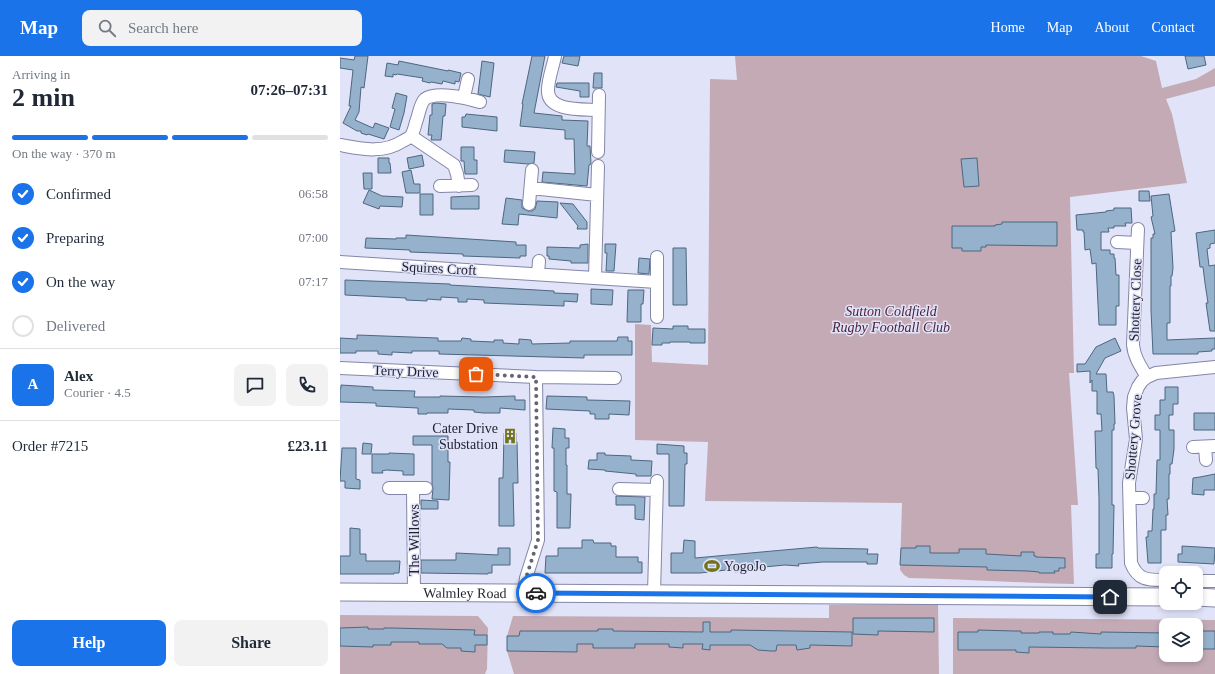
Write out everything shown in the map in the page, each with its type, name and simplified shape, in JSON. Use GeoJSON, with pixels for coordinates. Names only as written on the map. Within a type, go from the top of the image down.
{"type":"FeatureCollection","features":[{"type":"Feature","properties":{"kind":"main road","name":"Walmley Road"},"geometry":{"type":"LineString","coordinates":[[340,592],[1159,597]]}},
{"type":"Feature","properties":{"kind":"main road"},"geometry":{"type":"LineString","coordinates":[[1203,598],[1215,598]]}},
{"type":"Feature","properties":{"kind":"street"},"geometry":{"type":"LineString","coordinates":[[555,56],[548,90],[551,100],[555,104],[565,108],[598,110]]}},
{"type":"Feature","properties":{"kind":"street"},"geometry":{"type":"LineString","coordinates":[[464,97],[468,79]]}},
{"type":"Feature","properties":{"kind":"street"},"geometry":{"type":"LineString","coordinates":[[598,152],[599,95]]}},
{"type":"Feature","properties":{"kind":"street"},"geometry":{"type":"LineString","coordinates":[[340,145],[368,150],[378,150],[400,143],[411,136],[424,99],[433,96],[464,97],[480,102]]}},
{"type":"Feature","properties":{"kind":"street"},"geometry":{"type":"LineString","coordinates":[[411,136],[454,165],[458,174],[459,186]]}},
{"type":"Feature","properties":{"kind":"street"},"geometry":{"type":"LineString","coordinates":[[595,278],[598,166]]}},
{"type":"Feature","properties":{"kind":"street"},"geometry":{"type":"LineString","coordinates":[[528,204],[532,170]]}},
{"type":"Feature","properties":{"kind":"street"},"geometry":{"type":"LineString","coordinates":[[440,186],[472,185]]}},
{"type":"Feature","properties":{"kind":"street"},"geometry":{"type":"LineString","coordinates":[[531,188],[597,195]]}},
{"type":"Feature","properties":{"kind":"street","name":"Shottery Close"},"geometry":{"type":"LineString","coordinates":[[1138,229],[1133,352],[1147,377]]}},
{"type":"Feature","properties":{"kind":"street","name":"Shottery Close"},"geometry":{"type":"LineString","coordinates":[[1117,242],[1137,243]]}},
{"type":"Feature","properties":{"kind":"street"},"geometry":{"type":"LineString","coordinates":[[657,257],[657,317]]}},
{"type":"Feature","properties":{"kind":"street"},"geometry":{"type":"LineString","coordinates":[[538,274],[539,261]]}},
{"type":"Feature","properties":{"kind":"street","name":"Squires Croft"},"geometry":{"type":"LineString","coordinates":[[340,262],[657,282]]}},
{"type":"Feature","properties":{"kind":"street","name":"Shottery Grove"},"geometry":{"type":"LineString","coordinates":[[1159,580],[1145,579],[1135,572],[1131,563],[1130,474],[1136,439],[1133,408],[1134,397],[1138,387],[1147,377],[1162,372],[1215,366]]}},
{"type":"Feature","properties":{"kind":"street","name":"Terry Drive"},"geometry":{"type":"LineString","coordinates":[[340,368],[536,377],[615,378]]}},
{"type":"Feature","properties":{"kind":"street"},"geometry":{"type":"LineString","coordinates":[[524,593],[526,578],[538,540],[536,377]]}},
{"type":"Feature","properties":{"kind":"street"},"geometry":{"type":"LineString","coordinates":[[1193,447],[1210,446],[1206,460]]}},
{"type":"Feature","properties":{"kind":"street"},"geometry":{"type":"LineString","coordinates":[[619,489],[656,485],[654,594]]}},
{"type":"Feature","properties":{"kind":"street","name":"The Willows"},"geometry":{"type":"LineString","coordinates":[[389,488],[426,488]]}},
{"type":"Feature","properties":{"kind":"street","name":"The Willows"},"geometry":{"type":"LineString","coordinates":[[413,488],[414,592]]}},
{"type":"Feature","properties":{"kind":"street","name":"Shottery Grove"},"geometry":{"type":"LineString","coordinates":[[1130,498],[1144,498]]}},
{"type":"Feature","properties":{"kind":"street"},"geometry":{"type":"LineString","coordinates":[[1203,581],[1215,581]]}},
{"type":"Feature","properties":{"kind":"green space","name":"Sutton Coldfield Rugby Football Club"},"geometry":{"type":"Polygon","coordinates":[[[735,56],[1141,56],[1156,61],[1162,88],[1196,79],[1215,68],[1215,86],[1166,99],[1172,114],[1187,183],[1070,197],[1074,373],[1069,373],[1078,505],[1071,505],[1074,584],[909,578],[900,570],[902,503],[705,501],[708,442],[635,440],[635,324],[651,325],[652,362],[708,365],[710,79],[737,80],[735,56]]]}},
{"type":"Feature","properties":{"kind":"green space"},"geometry":{"type":"Polygon","coordinates":[[[938,604],[939,674],[514,674],[507,651],[507,636],[513,616],[829,618],[829,605],[938,604]]]}},
{"type":"Feature","properties":{"kind":"green space"},"geometry":{"type":"Polygon","coordinates":[[[340,615],[478,616],[488,628],[487,669],[485,674],[340,674],[340,615]]]}},
{"type":"Feature","properties":{"kind":"green space"},"geometry":{"type":"Polygon","coordinates":[[[953,618],[1159,620],[1159,662],[1203,662],[1203,620],[1215,620],[1215,674],[953,674],[953,618]]]}},
{"type":"Feature","properties":{"kind":"building"},"geometry":{"type":"Polygon","coordinates":[[[355,56],[368,56],[364,88],[361,87],[359,112],[355,120],[373,128],[375,123],[389,128],[384,139],[361,133],[361,131],[357,131],[343,123],[351,106],[349,106],[353,70],[340,68],[340,58],[354,60],[355,56]]]}},
{"type":"Feature","properties":{"kind":"building"},"geometry":{"type":"Polygon","coordinates":[[[532,56],[545,56],[534,113],[562,116],[562,120],[588,121],[587,146],[590,146],[591,164],[589,165],[587,186],[542,182],[543,172],[575,174],[574,139],[565,139],[565,130],[520,126],[522,104],[532,56]]]}},
{"type":"Feature","properties":{"kind":"building"},"geometry":{"type":"Polygon","coordinates":[[[564,56],[580,56],[578,66],[562,63],[564,56]]]}},
{"type":"Feature","properties":{"kind":"building"},"geometry":{"type":"Polygon","coordinates":[[[1185,56],[1204,56],[1206,65],[1188,69],[1185,56]]]}},
{"type":"Feature","properties":{"kind":"building"},"geometry":{"type":"Polygon","coordinates":[[[399,61],[461,73],[459,82],[455,81],[455,84],[443,81],[442,84],[422,81],[423,78],[397,74],[393,74],[393,77],[385,76],[387,63],[398,65],[399,61]]]}},
{"type":"Feature","properties":{"kind":"building"},"geometry":{"type":"Polygon","coordinates":[[[482,61],[494,63],[490,97],[478,94],[482,61]]]}},
{"type":"Feature","properties":{"kind":"building"},"geometry":{"type":"Polygon","coordinates":[[[594,73],[602,73],[602,88],[593,88],[594,73]]]}},
{"type":"Feature","properties":{"kind":"building"},"geometry":{"type":"Polygon","coordinates":[[[557,83],[589,83],[589,97],[580,97],[580,91],[556,87],[557,83]]]}},
{"type":"Feature","properties":{"kind":"building"},"geometry":{"type":"Polygon","coordinates":[[[396,93],[407,96],[399,130],[390,127],[395,109],[392,108],[396,93]]]}},
{"type":"Feature","properties":{"kind":"building"},"geometry":{"type":"Polygon","coordinates":[[[432,104],[446,104],[445,116],[443,116],[441,140],[431,140],[432,135],[428,135],[430,115],[432,115],[432,104]]]}},
{"type":"Feature","properties":{"kind":"building"},"geometry":{"type":"Polygon","coordinates":[[[466,114],[497,117],[497,131],[462,127],[462,117],[465,117],[466,114]]]}},
{"type":"Feature","properties":{"kind":"building"},"geometry":{"type":"Polygon","coordinates":[[[461,147],[474,147],[474,160],[477,160],[477,174],[465,174],[464,161],[461,161],[461,147]]]}},
{"type":"Feature","properties":{"kind":"building"},"geometry":{"type":"Polygon","coordinates":[[[505,150],[535,152],[534,163],[504,162],[505,150]]]}},
{"type":"Feature","properties":{"kind":"building"},"geometry":{"type":"Polygon","coordinates":[[[422,155],[424,166],[409,169],[407,158],[422,155]]]}},
{"type":"Feature","properties":{"kind":"building"},"geometry":{"type":"Polygon","coordinates":[[[378,158],[389,158],[391,173],[378,173],[378,158]]]}},
{"type":"Feature","properties":{"kind":"building"},"geometry":{"type":"Polygon","coordinates":[[[977,158],[979,186],[964,187],[961,159],[977,158]]]}},
{"type":"Feature","properties":{"kind":"building"},"geometry":{"type":"Polygon","coordinates":[[[411,170],[414,184],[420,184],[420,193],[406,193],[402,172],[411,170]]]}},
{"type":"Feature","properties":{"kind":"building"},"geometry":{"type":"Polygon","coordinates":[[[363,173],[372,173],[372,189],[364,189],[363,173]]]}},
{"type":"Feature","properties":{"kind":"building"},"geometry":{"type":"Polygon","coordinates":[[[369,190],[382,196],[403,197],[402,207],[380,206],[379,209],[363,203],[369,190]]]}},
{"type":"Feature","properties":{"kind":"building"},"geometry":{"type":"Polygon","coordinates":[[[1139,191],[1149,191],[1150,201],[1139,201],[1139,191]]]}},
{"type":"Feature","properties":{"kind":"building"},"geometry":{"type":"Polygon","coordinates":[[[420,194],[433,194],[433,215],[420,215],[420,194]]]}},
{"type":"Feature","properties":{"kind":"building"},"geometry":{"type":"Polygon","coordinates":[[[1169,194],[1175,231],[1171,232],[1173,268],[1170,286],[1170,323],[1167,323],[1167,340],[1215,338],[1215,349],[1212,349],[1212,351],[1198,352],[1198,354],[1153,354],[1151,310],[1151,238],[1153,238],[1153,234],[1155,234],[1151,217],[1153,216],[1151,196],[1169,194]]]}},
{"type":"Feature","properties":{"kind":"building"},"geometry":{"type":"Polygon","coordinates":[[[479,196],[479,209],[451,209],[451,197],[479,196]]]}},
{"type":"Feature","properties":{"kind":"building"},"geometry":{"type":"Polygon","coordinates":[[[506,198],[522,200],[522,208],[528,211],[535,209],[537,201],[558,202],[557,218],[519,214],[518,225],[502,224],[506,198]]]}},
{"type":"Feature","properties":{"kind":"building"},"geometry":{"type":"Polygon","coordinates":[[[560,203],[573,204],[587,222],[587,229],[577,229],[578,226],[560,203]]]}},
{"type":"Feature","properties":{"kind":"building"},"geometry":{"type":"Polygon","coordinates":[[[1114,208],[1131,208],[1132,223],[1125,223],[1126,226],[1114,226],[1114,228],[1108,228],[1109,232],[1101,232],[1101,250],[1110,250],[1110,254],[1114,254],[1115,258],[1116,275],[1119,275],[1119,306],[1116,306],[1116,325],[1099,325],[1096,263],[1092,264],[1090,249],[1085,250],[1084,232],[1083,230],[1077,230],[1076,215],[1106,212],[1114,210],[1114,208]]]}},
{"type":"Feature","properties":{"kind":"building"},"geometry":{"type":"Polygon","coordinates":[[[1002,222],[1057,222],[1057,246],[986,245],[986,247],[981,247],[981,251],[962,251],[962,248],[952,248],[952,226],[995,226],[1002,224],[1002,222]]]}},
{"type":"Feature","properties":{"kind":"building"},"geometry":{"type":"Polygon","coordinates":[[[1215,230],[1215,243],[1210,244],[1210,248],[1207,249],[1209,266],[1215,265],[1215,331],[1210,331],[1203,267],[1200,267],[1196,233],[1215,230]]]}},
{"type":"Feature","properties":{"kind":"building"},"geometry":{"type":"Polygon","coordinates":[[[406,235],[516,242],[516,245],[526,245],[526,256],[520,256],[520,258],[463,256],[463,254],[410,252],[410,250],[365,248],[366,238],[396,239],[406,238],[406,235]]]}},
{"type":"Feature","properties":{"kind":"building"},"geometry":{"type":"Polygon","coordinates":[[[588,244],[588,263],[571,263],[571,261],[549,259],[549,256],[547,256],[547,247],[580,248],[580,245],[588,244]]]}},
{"type":"Feature","properties":{"kind":"building"},"geometry":{"type":"Polygon","coordinates":[[[605,244],[616,244],[614,271],[606,271],[607,253],[605,253],[605,244]]]}},
{"type":"Feature","properties":{"kind":"building"},"geometry":{"type":"Polygon","coordinates":[[[673,248],[686,248],[687,305],[673,305],[673,248]]]}},
{"type":"Feature","properties":{"kind":"building"},"geometry":{"type":"Polygon","coordinates":[[[639,258],[650,259],[649,274],[638,273],[639,258]]]}},
{"type":"Feature","properties":{"kind":"building"},"geometry":{"type":"Polygon","coordinates":[[[345,280],[450,284],[578,294],[577,302],[564,301],[564,306],[484,303],[484,300],[467,299],[467,302],[458,302],[458,298],[441,297],[441,300],[406,300],[406,298],[345,295],[345,280]]]}},
{"type":"Feature","properties":{"kind":"building"},"geometry":{"type":"Polygon","coordinates":[[[591,289],[613,290],[612,305],[591,304],[591,289]]]}},
{"type":"Feature","properties":{"kind":"building"},"geometry":{"type":"Polygon","coordinates":[[[628,290],[644,290],[643,304],[641,304],[641,322],[627,322],[628,290]]]}},
{"type":"Feature","properties":{"kind":"building"},"geometry":{"type":"Polygon","coordinates":[[[673,326],[688,326],[688,329],[705,329],[705,343],[670,342],[662,343],[662,345],[652,345],[653,328],[673,329],[673,326]]]}},
{"type":"Feature","properties":{"kind":"building"},"geometry":{"type":"Polygon","coordinates":[[[357,335],[438,338],[438,341],[461,341],[462,338],[471,339],[471,341],[494,342],[494,340],[503,340],[503,343],[519,344],[519,339],[531,340],[532,344],[570,343],[570,341],[617,341],[618,337],[628,337],[628,341],[632,341],[632,355],[584,355],[584,358],[439,354],[439,351],[412,351],[412,353],[392,352],[392,355],[378,354],[378,351],[340,353],[340,338],[357,339],[357,335]]]}},
{"type":"Feature","properties":{"kind":"building"},"geometry":{"type":"Polygon","coordinates":[[[1115,338],[1121,351],[1105,358],[1096,374],[1106,374],[1107,392],[1113,392],[1115,424],[1114,430],[1112,430],[1112,505],[1114,505],[1112,568],[1096,568],[1096,554],[1099,554],[1099,499],[1095,431],[1102,431],[1101,414],[1097,414],[1097,391],[1092,391],[1090,371],[1077,372],[1077,364],[1085,364],[1096,347],[1115,338]]]}},
{"type":"Feature","properties":{"kind":"building"},"geometry":{"type":"Polygon","coordinates":[[[341,385],[373,387],[373,390],[415,391],[414,397],[515,396],[515,400],[525,400],[525,410],[500,408],[500,413],[483,413],[474,412],[474,410],[448,409],[448,413],[418,414],[418,408],[376,406],[376,403],[340,402],[341,385]]]}},
{"type":"Feature","properties":{"kind":"building"},"geometry":{"type":"Polygon","coordinates":[[[1165,387],[1178,387],[1178,404],[1173,404],[1173,415],[1169,415],[1169,430],[1174,430],[1174,449],[1169,474],[1169,499],[1167,499],[1168,515],[1166,515],[1166,530],[1161,530],[1161,563],[1148,563],[1146,537],[1148,537],[1148,531],[1152,531],[1154,494],[1156,494],[1157,460],[1160,460],[1160,430],[1155,430],[1155,415],[1160,415],[1160,400],[1165,400],[1165,387]]]}},
{"type":"Feature","properties":{"kind":"building"},"geometry":{"type":"Polygon","coordinates":[[[547,396],[587,397],[587,400],[630,401],[629,415],[609,414],[609,419],[595,419],[595,414],[590,414],[590,411],[546,409],[547,396]]]}},
{"type":"Feature","properties":{"kind":"building"},"geometry":{"type":"Polygon","coordinates":[[[1194,413],[1215,413],[1215,430],[1194,430],[1194,413]]]}},
{"type":"Feature","properties":{"kind":"building"},"geometry":{"type":"Polygon","coordinates":[[[553,428],[565,429],[565,438],[569,438],[569,448],[566,448],[566,465],[567,494],[571,494],[570,528],[557,528],[557,492],[554,491],[554,448],[552,448],[553,428]]]}},
{"type":"Feature","properties":{"kind":"building"},"geometry":{"type":"Polygon","coordinates":[[[504,433],[516,433],[517,442],[518,483],[513,483],[514,526],[499,526],[499,478],[503,478],[504,433]]]}},
{"type":"Feature","properties":{"kind":"building"},"geometry":{"type":"Polygon","coordinates":[[[413,436],[448,436],[448,462],[450,462],[449,500],[432,499],[432,445],[413,445],[413,436]]]}},
{"type":"Feature","properties":{"kind":"building"},"geometry":{"type":"Polygon","coordinates":[[[363,443],[372,444],[371,454],[362,454],[363,443]]]}},
{"type":"Feature","properties":{"kind":"building"},"geometry":{"type":"Polygon","coordinates":[[[657,444],[684,446],[684,453],[687,453],[687,464],[685,464],[684,506],[669,506],[669,454],[657,454],[657,444]]]}},
{"type":"Feature","properties":{"kind":"building"},"geometry":{"type":"Polygon","coordinates":[[[342,448],[356,448],[356,479],[360,480],[360,489],[345,488],[345,481],[340,481],[342,448]]]}},
{"type":"Feature","properties":{"kind":"building"},"geometry":{"type":"Polygon","coordinates":[[[597,453],[605,453],[605,455],[631,456],[631,460],[652,461],[651,476],[636,476],[636,474],[588,469],[589,460],[597,460],[597,453]]]}},
{"type":"Feature","properties":{"kind":"building"},"geometry":{"type":"Polygon","coordinates":[[[372,454],[414,454],[414,475],[403,475],[403,471],[386,470],[382,471],[383,473],[372,473],[372,454]]]}},
{"type":"Feature","properties":{"kind":"building"},"geometry":{"type":"Polygon","coordinates":[[[1215,474],[1215,490],[1204,490],[1204,495],[1192,494],[1193,478],[1215,474]]]}},
{"type":"Feature","properties":{"kind":"building"},"geometry":{"type":"Polygon","coordinates":[[[616,496],[645,497],[644,520],[635,519],[635,505],[616,505],[616,496]]]}},
{"type":"Feature","properties":{"kind":"building"},"geometry":{"type":"Polygon","coordinates":[[[421,500],[438,501],[438,509],[421,509],[421,500]]]}},
{"type":"Feature","properties":{"kind":"building"},"geometry":{"type":"Polygon","coordinates":[[[350,528],[360,529],[360,554],[366,554],[366,561],[400,561],[399,573],[340,574],[340,556],[350,556],[350,528]]]}},
{"type":"Feature","properties":{"kind":"building"},"geometry":{"type":"Polygon","coordinates":[[[582,540],[593,540],[594,543],[611,543],[611,546],[616,546],[616,557],[638,557],[638,562],[642,562],[642,573],[545,573],[546,556],[558,556],[558,548],[582,548],[582,540]]]}},
{"type":"Feature","properties":{"kind":"building"},"geometry":{"type":"Polygon","coordinates":[[[684,540],[695,541],[695,558],[817,547],[868,549],[867,554],[878,554],[877,564],[867,564],[867,562],[823,562],[798,564],[799,566],[785,565],[743,569],[743,571],[735,572],[735,569],[700,573],[671,573],[671,553],[683,553],[684,540]]]}},
{"type":"Feature","properties":{"kind":"building"},"geometry":{"type":"Polygon","coordinates":[[[916,546],[930,546],[930,553],[959,553],[959,549],[986,549],[986,554],[1021,556],[1021,552],[1034,552],[1034,556],[1036,557],[1065,558],[1065,568],[1059,568],[1059,571],[1054,571],[1055,573],[1039,573],[1028,571],[987,570],[987,567],[900,565],[901,548],[916,548],[916,546]]]}},
{"type":"Feature","properties":{"kind":"building"},"geometry":{"type":"Polygon","coordinates":[[[1182,546],[1215,548],[1214,564],[1178,562],[1178,554],[1182,554],[1182,546]]]}},
{"type":"Feature","properties":{"kind":"building"},"geometry":{"type":"Polygon","coordinates":[[[498,548],[510,548],[510,565],[492,565],[492,573],[421,573],[421,560],[456,560],[456,553],[498,555],[498,548]]]}},
{"type":"Feature","properties":{"kind":"building"},"geometry":{"type":"Polygon","coordinates":[[[853,618],[934,618],[934,632],[878,631],[878,635],[853,634],[853,618]]]}},
{"type":"Feature","properties":{"kind":"building"},"geometry":{"type":"Polygon","coordinates":[[[703,622],[710,622],[710,632],[731,632],[731,630],[852,632],[852,646],[810,645],[810,648],[797,650],[796,645],[777,645],[776,651],[771,651],[758,650],[750,645],[710,645],[710,650],[702,649],[703,644],[683,644],[683,648],[669,647],[669,644],[635,644],[635,648],[593,648],[593,644],[577,644],[577,652],[507,651],[507,636],[519,636],[520,631],[598,631],[598,629],[613,629],[613,631],[703,632],[703,622]]]}},
{"type":"Feature","properties":{"kind":"building"},"geometry":{"type":"Polygon","coordinates":[[[368,627],[368,629],[391,628],[475,630],[474,635],[487,635],[487,645],[475,645],[475,652],[461,651],[461,648],[447,648],[442,644],[419,644],[419,642],[391,642],[391,645],[373,645],[373,647],[340,646],[340,628],[368,627]]]}},
{"type":"Feature","properties":{"kind":"building"},"geometry":{"type":"Polygon","coordinates":[[[978,630],[1021,631],[1021,633],[1053,632],[1053,634],[1070,634],[1071,632],[1101,634],[1101,632],[1159,633],[1159,647],[1029,647],[1029,653],[1016,652],[1016,650],[958,650],[958,632],[978,632],[978,630]]]}},
{"type":"Feature","properties":{"kind":"building"},"geometry":{"type":"Polygon","coordinates":[[[1203,631],[1215,631],[1215,649],[1203,649],[1203,631]]]}},
{"type":"Feature","properties":{"kind":"way so far"},"geometry":{"type":"LineString","coordinates":[[476,374],[536,377],[538,540],[526,578],[524,593],[536,593]]}},
{"type":"Feature","properties":{"kind":"place","name":"Cater Drive Substation"},"geometry":{"type":"Point","coordinates":[510,436]}},
{"type":"Feature","properties":{"kind":"place","name":"YogoJo"},"geometry":{"type":"Point","coordinates":[712,566]}},
{"type":"Feature","properties":{"kind":"route"},"geometry":{"type":"LineString","coordinates":[[536,593],[1110,597]]}}]}
